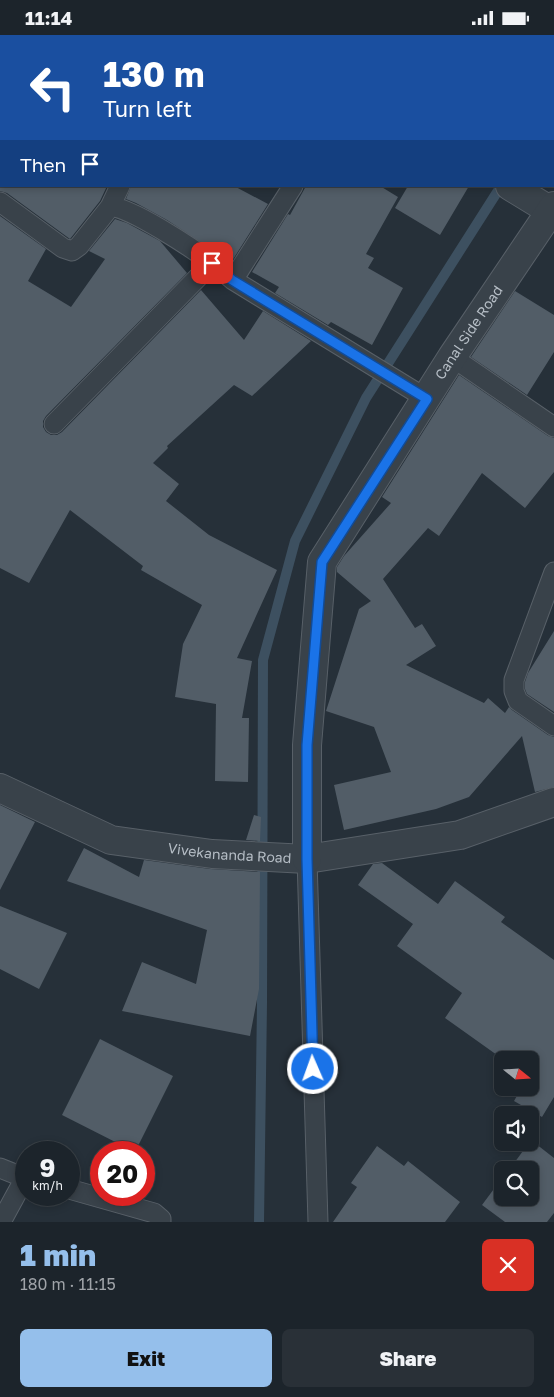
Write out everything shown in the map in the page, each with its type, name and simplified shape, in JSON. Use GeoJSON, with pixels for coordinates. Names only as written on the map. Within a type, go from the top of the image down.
{"type":"FeatureCollection","features":[{"type":"Feature","properties":{"kind":"street"},"geometry":{"type":"LineString","coordinates":[[515,189],[552,208]]}},
{"type":"Feature","properties":{"kind":"street","name":"Canal Side Road"},"geometry":{"type":"LineString","coordinates":[[300,858],[322,562],[452,357],[552,208]]}},
{"type":"Feature","properties":{"kind":"street","name":"Vivekananda Road"},"geometry":{"type":"LineString","coordinates":[[0,788],[111,840],[212,854],[300,858],[460,835],[554,801]]}},
{"type":"Feature","properties":{"kind":"lane"},"geometry":{"type":"LineString","coordinates":[[0,202],[63,248],[72,251],[79,246],[110,207],[120,187]]}},
{"type":"Feature","properties":{"kind":"lane"},"geometry":{"type":"LineString","coordinates":[[232,280],[292,187]]}},
{"type":"Feature","properties":{"kind":"lane"},"geometry":{"type":"LineString","coordinates":[[110,207],[115,206],[148,222],[212,263],[232,280],[427,399]]}},
{"type":"Feature","properties":{"kind":"lane"},"geometry":{"type":"LineString","coordinates":[[54,424],[212,263]]}},
{"type":"Feature","properties":{"kind":"lane"},"geometry":{"type":"LineString","coordinates":[[452,357],[554,427]]}},
{"type":"Feature","properties":{"kind":"lane"},"geometry":{"type":"LineString","coordinates":[[554,572],[514,680],[514,691],[518,701],[554,726]]}},
{"type":"Feature","properties":{"kind":"lane","name":"Canal Side Road"},"geometry":{"type":"LineString","coordinates":[[300,858],[318,1222]]}},
{"type":"Feature","properties":{"kind":"lane"},"geometry":{"type":"LineString","coordinates":[[0,1168],[15,1174]]}},
{"type":"Feature","properties":{"kind":"lane"},"geometry":{"type":"LineString","coordinates":[[80,1192],[154,1213],[161,1219],[160,1222]]}},
{"type":"Feature","properties":{"kind":"lane"},"geometry":{"type":"LineString","coordinates":[[1,1222],[15,1196]]}},
{"type":"Feature","properties":{"kind":"building"},"geometry":{"type":"Polygon","coordinates":[[[0,187],[107,187],[100,201],[70,239],[7,193],[0,191],[0,187]]]}},
{"type":"Feature","properties":{"kind":"building"},"geometry":{"type":"Polygon","coordinates":[[[131,187],[236,187],[268,204],[232,261],[167,220],[126,199],[131,187]]]}},
{"type":"Feature","properties":{"kind":"building"},"geometry":{"type":"Polygon","coordinates":[[[305,187],[382,187],[398,197],[366,254],[374,258],[368,268],[403,288],[372,345],[331,322],[328,325],[275,293],[279,287],[252,272],[288,214],[290,215],[305,187]]]}},
{"type":"Feature","properties":{"kind":"building"},"geometry":{"type":"Polygon","coordinates":[[[407,187],[468,187],[440,235],[395,208],[407,187]]]}},
{"type":"Feature","properties":{"kind":"building"},"geometry":{"type":"Polygon","coordinates":[[[0,216],[46,249],[28,281],[71,307],[105,259],[89,251],[115,219],[127,223],[160,241],[187,273],[46,416],[43,421],[43,427],[51,435],[57,435],[62,432],[201,290],[244,340],[263,311],[311,341],[252,396],[234,385],[167,446],[168,448],[153,463],[179,484],[166,501],[209,535],[277,570],[237,658],[252,661],[242,718],[249,718],[248,782],[215,781],[216,704],[175,697],[183,644],[202,605],[141,570],[143,566],[70,510],[29,583],[0,568],[0,216]]]}},
{"type":"Feature","properties":{"kind":"building"},"geometry":{"type":"Polygon","coordinates":[[[515,291],[554,315],[554,352],[527,395],[471,357],[515,291]]]}},
{"type":"Feature","properties":{"kind":"building"},"geometry":{"type":"Polygon","coordinates":[[[459,375],[548,436],[554,438],[554,472],[525,508],[482,473],[439,536],[428,528],[383,579],[415,628],[422,624],[436,646],[406,665],[484,703],[488,698],[505,713],[509,707],[548,735],[554,737],[554,787],[535,792],[522,736],[469,797],[436,809],[344,830],[334,785],[391,772],[374,727],[326,711],[359,609],[371,601],[337,572],[337,567],[344,556],[391,503],[382,497],[459,375]]]}},
{"type":"Feature","properties":{"kind":"building"},"geometry":{"type":"Polygon","coordinates":[[[554,631],[554,712],[527,694],[525,682],[528,673],[554,631]]]}},
{"type":"Feature","properties":{"kind":"building"},"geometry":{"type":"Polygon","coordinates":[[[0,805],[35,822],[0,890],[0,805]]]}},
{"type":"Feature","properties":{"kind":"building"},"geometry":{"type":"Polygon","coordinates":[[[254,815],[261,817],[260,841],[246,840],[254,815]]]}},
{"type":"Feature","properties":{"kind":"building"},"geometry":{"type":"Polygon","coordinates":[[[84,848],[139,877],[144,860],[210,869],[260,872],[259,989],[250,1036],[122,1011],[142,962],[196,984],[207,930],[67,881],[84,848]]]}},
{"type":"Feature","properties":{"kind":"building"},"geometry":{"type":"Polygon","coordinates":[[[382,863],[438,904],[455,881],[505,917],[501,922],[554,960],[554,1097],[542,1117],[539,1115],[539,1106],[523,1106],[514,1101],[517,1096],[539,1096],[539,1051],[494,1051],[494,1053],[445,1018],[462,993],[397,946],[413,924],[358,885],[373,864],[382,863]]]}},
{"type":"Feature","properties":{"kind":"building"},"geometry":{"type":"Polygon","coordinates":[[[0,906],[67,933],[39,989],[0,969],[0,906]]]}},
{"type":"Feature","properties":{"kind":"building"},"geometry":{"type":"Polygon","coordinates":[[[100,1039],[173,1076],[140,1141],[113,1141],[62,1115],[100,1039]]]}},
{"type":"Feature","properties":{"kind":"building"},"geometry":{"type":"Polygon","coordinates":[[[377,1146],[404,1166],[408,1161],[460,1202],[445,1222],[333,1222],[357,1187],[351,1183],[377,1146]]]}},
{"type":"Feature","properties":{"kind":"building"},"geometry":{"type":"Polygon","coordinates":[[[539,1146],[554,1158],[554,1213],[547,1222],[505,1222],[482,1205],[494,1189],[494,1206],[539,1206],[539,1161],[516,1161],[523,1151],[539,1151],[539,1146]]]}},
{"type":"Feature","properties":{"kind":"waterway"},"geometry":{"type":"LineString","coordinates":[[259,1222],[263,660],[295,541],[366,398],[500,187]]}},
{"type":"Feature","properties":{"kind":"route"},"geometry":{"type":"LineString","coordinates":[[212,263],[232,280],[427,399],[322,562],[307,745],[307,859],[313,1069]]}}]}
